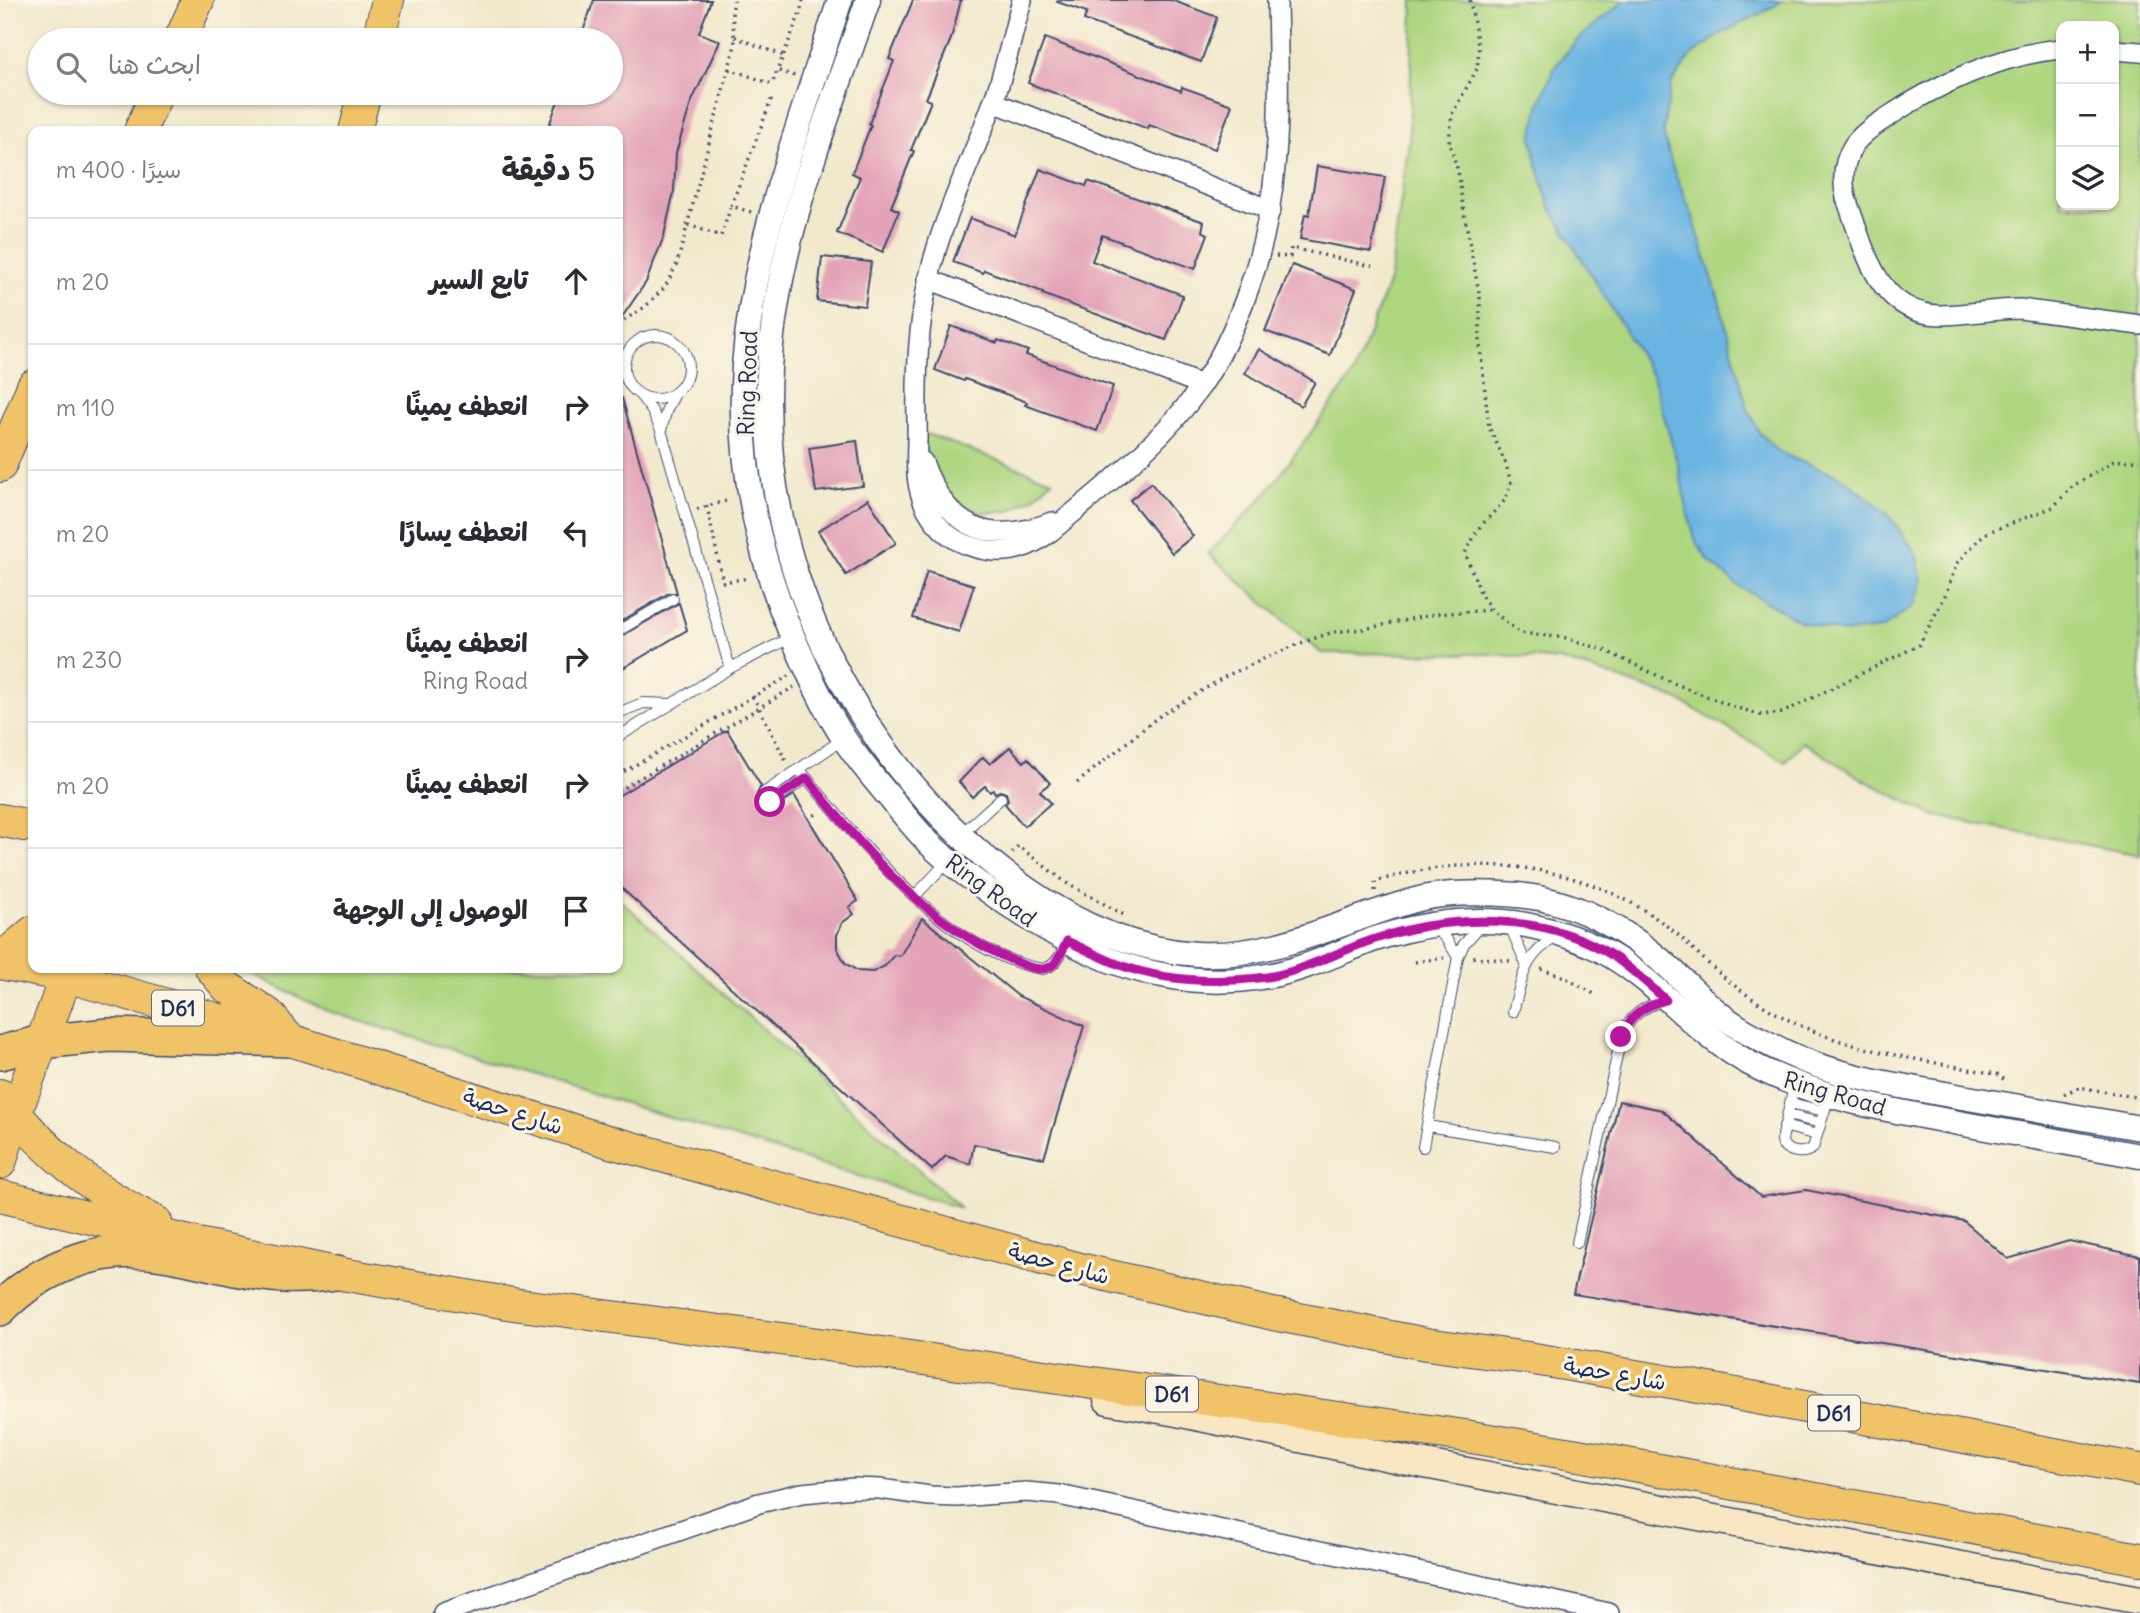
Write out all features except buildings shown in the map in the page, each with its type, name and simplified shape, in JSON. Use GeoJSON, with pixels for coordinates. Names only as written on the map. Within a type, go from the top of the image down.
{"type":"FeatureCollection","features":[{"type":"Feature","properties":{"kind":"highway"},"geometry":{"type":"LineString","coordinates":[[0,1053],[41,1042],[109,1035],[290,1040]]}},
{"type":"Feature","properties":{"kind":"highway"},"geometry":{"type":"LineString","coordinates":[[0,1309],[51,1270],[76,1260],[129,1251],[156,1253],[270,1275],[309,1276],[336,1273]]}},
{"type":"Feature","properties":{"kind":"main road"},"geometry":{"type":"LineString","coordinates":[[185,28],[198,0]]}},
{"type":"Feature","properties":{"kind":"main road"},"geometry":{"type":"LineString","coordinates":[[381,28],[388,0]]}},
{"type":"Feature","properties":{"kind":"main road"},"geometry":{"type":"LineString","coordinates":[[142,126],[152,105]]}},
{"type":"Feature","properties":{"kind":"main road"},"geometry":{"type":"LineString","coordinates":[[356,126],[362,105]]}},
{"type":"Feature","properties":{"kind":"main road"},"geometry":{"type":"LineString","coordinates":[[0,466],[28,398]]}},
{"type":"Feature","properties":{"kind":"main road"},"geometry":{"type":"LineString","coordinates":[[0,820],[28,825]]}},
{"type":"Feature","properties":{"kind":"main road"},"geometry":{"type":"LineString","coordinates":[[0,961],[28,936]]}},
{"type":"Feature","properties":{"kind":"main road","name":"شارع حصة"},"geometry":{"type":"LineString","coordinates":[[0,961],[28,966]]}},
{"type":"Feature","properties":{"kind":"main road"},"geometry":{"type":"LineString","coordinates":[[0,1163],[8,1105],[41,1042],[68,973]]}},
{"type":"Feature","properties":{"kind":"main road","name":"شارع حصة"},"geometry":{"type":"LineString","coordinates":[[71,973],[610,1142],[1080,1269],[1285,1317],[1426,1344],[1677,1383],[2140,1470]]}},
{"type":"Feature","properties":{"kind":"main road"},"geometry":{"type":"LineString","coordinates":[[215,973],[227,987],[268,1014],[290,1040]]}},
{"type":"Feature","properties":{"kind":"main road"},"geometry":{"type":"LineString","coordinates":[[8,1105],[53,1155],[71,1170],[129,1209],[201,1245]]}},
{"type":"Feature","properties":{"kind":"main road","name":"D61"},"geometry":{"type":"LineString","coordinates":[[0,1196],[201,1245],[336,1273],[513,1304],[921,1359],[1544,1449],[2140,1559]]}},
{"type":"Feature","properties":{"kind":"main road"},"geometry":{"type":"LineString","coordinates":[[921,1359],[958,1373],[1005,1385],[1177,1412],[1404,1460],[2140,1600]]}},
{"type":"Feature","properties":{"kind":"street","name":"Ring Road"},"geometry":{"type":"LineString","coordinates":[[840,0],[778,192],[750,307],[744,371],[744,435],[750,495],[769,575],[808,672],[844,739],[905,817],[933,847],[984,888],[1067,941],[1122,966],[1170,977],[1220,981],[1269,976],[1314,964],[1400,931],[1434,925],[1496,922],[1562,933],[1612,956],[1706,1034],[1792,1094],[1826,1103],[1918,1115],[2140,1156]]}},
{"type":"Feature","properties":{"kind":"street","name":"Ring Road"},"geometry":{"type":"LineString","coordinates":[[867,0],[799,199],[774,314],[769,374],[770,435],[777,495],[791,554],[809,609],[836,670],[868,726],[906,778],[960,835],[999,870],[1042,900],[1090,927],[1141,945],[1196,954],[1251,952],[1307,938],[1366,914],[1426,897],[1493,893],[1540,898],[1584,912],[1626,933],[1663,962],[1721,1015],[1754,1037],[1793,1056],[1834,1071],[1913,1088],[2140,1128]]}},
{"type":"Feature","properties":{"kind":"street"},"geometry":{"type":"LineString","coordinates":[[1022,0],[993,102],[948,214],[928,279],[916,366],[918,447],[938,495],[951,512],[971,526],[990,532],[1011,534],[1031,530],[1070,515],[1140,454],[1202,385],[1226,344],[1260,256],[1271,210],[1278,158],[1277,0]]}},
{"type":"Feature","properties":{"kind":"street"},"geometry":{"type":"LineString","coordinates":[[2056,50],[2011,59],[1947,83],[1867,131],[1853,147],[1844,166],[1846,198],[1878,279],[1898,301],[1910,308],[1939,315],[2020,309],[2140,325]]}},
{"type":"Feature","properties":{"kind":"street"},"geometry":{"type":"LineString","coordinates":[[2119,50],[2140,52]]}},
{"type":"Feature","properties":{"kind":"street"},"geometry":{"type":"LineString","coordinates":[[993,102],[1271,210]]}},
{"type":"Feature","properties":{"kind":"street"},"geometry":{"type":"LineString","coordinates":[[928,279],[1202,385]]}},
{"type":"Feature","properties":{"kind":"street"},"geometry":{"type":"LineString","coordinates":[[443,1613],[759,1503],[802,1493],[854,1489],[957,1497],[1026,1492],[1059,1495],[1609,1613]]}},
{"type":"Feature","properties":{"kind":"lane"},"geometry":{"type":"LineString","coordinates":[[661,430],[667,410],[682,385],[688,368],[684,350],[671,338],[653,334],[636,341],[625,356],[624,374],[652,411],[661,430],[730,668]]}},
{"type":"Feature","properties":{"kind":"lane"},"geometry":{"type":"LineString","coordinates":[[640,395],[658,399],[676,392]]}},
{"type":"Feature","properties":{"kind":"lane"},"geometry":{"type":"LineString","coordinates":[[623,626],[673,599]]}},
{"type":"Feature","properties":{"kind":"lane"},"geometry":{"type":"LineString","coordinates":[[623,733],[730,668],[792,637]]}},
{"type":"Feature","properties":{"kind":"lane"},"geometry":{"type":"LineString","coordinates":[[623,711],[643,703],[671,704]]}},
{"type":"Feature","properties":{"kind":"lane"},"geometry":{"type":"LineString","coordinates":[[764,793],[844,739]]}},
{"type":"Feature","properties":{"kind":"lane"},"geometry":{"type":"LineString","coordinates":[[799,769],[854,836],[915,896],[946,923],[972,940],[1000,955],[1038,969],[1052,966],[1067,941]]}},
{"type":"Feature","properties":{"kind":"lane"},"geometry":{"type":"LineString","coordinates":[[770,802],[807,778]]}},
{"type":"Feature","properties":{"kind":"lane"},"geometry":{"type":"LineString","coordinates":[[960,835],[1002,798]]}},
{"type":"Feature","properties":{"kind":"lane"},"geometry":{"type":"LineString","coordinates":[[915,896],[949,860]]}},
{"type":"Feature","properties":{"kind":"lane"},"geometry":{"type":"LineString","coordinates":[[1423,1147],[1458,957],[1464,944],[1496,922],[1518,943],[1526,964]]}},
{"type":"Feature","properties":{"kind":"lane"},"geometry":{"type":"LineString","coordinates":[[1434,925],[1458,957]]}},
{"type":"Feature","properties":{"kind":"lane"},"geometry":{"type":"LineString","coordinates":[[1513,1012],[1526,964],[1542,947],[1562,933]]}},
{"type":"Feature","properties":{"kind":"lane"},"geometry":{"type":"LineString","coordinates":[[1577,1243],[1625,1026],[1641,1009],[1666,1000]]}},
{"type":"Feature","properties":{"kind":"lane"},"geometry":{"type":"LineString","coordinates":[[1792,1094],[1782,1140],[1783,1145],[1791,1151],[1805,1153],[1813,1149],[1826,1103]]}},
{"type":"Feature","properties":{"kind":"lane"},"geometry":{"type":"LineString","coordinates":[[1786,1121],[1821,1123]]}},
{"type":"Feature","properties":{"kind":"lane"},"geometry":{"type":"LineString","coordinates":[[1786,1121],[1817,1135]]}},
{"type":"Feature","properties":{"kind":"lane"},"geometry":{"type":"LineString","coordinates":[[1427,1126],[1555,1147]]}},
{"type":"Feature","properties":{"kind":"path"},"geometry":{"type":"LineString","coordinates":[[623,321],[645,307],[666,287],[677,264],[735,45],[732,13],[734,0]]}},
{"type":"Feature","properties":{"kind":"path"},"geometry":{"type":"LineString","coordinates":[[729,69],[772,84],[803,0]]}},
{"type":"Feature","properties":{"kind":"path"},"geometry":{"type":"LineString","coordinates":[[1470,0],[1479,51],[1477,69],[1452,114],[1449,142],[1458,171],[1462,206],[1475,262],[1480,298],[1480,346],[1489,427],[1506,464],[1511,483],[1505,500],[1479,528],[1465,553],[1481,594],[1491,610],[1520,632],[1566,638],[1604,650],[1673,683],[1731,706],[1761,715],[1782,713],[1919,645],[1944,598],[1957,563],[1984,534],[2053,507],[2073,486],[2114,461],[2140,460]]}},
{"type":"Feature","properties":{"kind":"path"},"geometry":{"type":"LineString","coordinates":[[735,37],[784,55]]}},
{"type":"Feature","properties":{"kind":"path"},"geometry":{"type":"LineString","coordinates":[[688,225],[720,236],[772,98]]}},
{"type":"Feature","properties":{"kind":"path"},"geometry":{"type":"LineString","coordinates":[[731,206],[753,213],[763,185],[778,192]]}},
{"type":"Feature","properties":{"kind":"path"},"geometry":{"type":"LineString","coordinates":[[1260,256],[1290,257],[1291,248],[1372,266]]}},
{"type":"Feature","properties":{"kind":"path"},"geometry":{"type":"LineString","coordinates":[[685,512],[750,495]]}},
{"type":"Feature","properties":{"kind":"path"},"geometry":{"type":"LineString","coordinates":[[707,506],[723,582]]}},
{"type":"Feature","properties":{"kind":"path"},"geometry":{"type":"LineString","coordinates":[[706,585],[769,575]]}},
{"type":"Feature","properties":{"kind":"path"},"geometry":{"type":"LineString","coordinates":[[1077,783],[1158,717],[1226,676],[1298,644],[1333,632],[1364,629],[1435,614],[1491,610]]}},
{"type":"Feature","properties":{"kind":"path"},"geometry":{"type":"LineString","coordinates":[[623,772],[808,672]]}},
{"type":"Feature","properties":{"kind":"path"},"geometry":{"type":"LineString","coordinates":[[623,788],[808,672]]}},
{"type":"Feature","properties":{"kind":"path"},"geometry":{"type":"LineString","coordinates":[[1415,962],[1458,957],[1492,958],[1526,964],[1562,976],[1596,995]]}},
{"type":"Feature","properties":{"kind":"green space"},"geometry":{"type":"Polygon","coordinates":[[[1413,0],[2140,0],[2140,855],[1932,815],[1864,780],[1803,742],[1786,762],[1677,699],[1559,660],[1490,654],[1321,653],[1208,554],[1266,494],[1353,375],[1390,278],[1409,141],[1413,0]]]}},
{"type":"Feature","properties":{"kind":"green space"},"geometry":{"type":"Polygon","coordinates":[[[924,433],[1052,480],[1035,497],[1009,511],[983,513],[946,495],[926,458],[924,433]]]}},
{"type":"Feature","properties":{"kind":"green space"},"geometry":{"type":"Polygon","coordinates":[[[623,903],[961,1208],[325,1010],[250,973],[623,973],[623,903]]]}},
{"type":"Feature","properties":{"kind":"water"},"geometry":{"type":"Polygon","coordinates":[[[1625,0],[1782,0],[1721,34],[1692,55],[1671,84],[1663,131],[1672,166],[1692,214],[1720,303],[1747,407],[1759,432],[1776,450],[1843,478],[1889,515],[1916,553],[1922,583],[1914,605],[1882,629],[1843,633],[1801,622],[1737,585],[1708,560],[1696,542],[1653,377],[1549,205],[1532,138],[1540,102],[1556,65],[1578,39],[1625,0]]]}},
{"type":"Feature","properties":{"kind":"route"},"geometry":{"type":"LineString","coordinates":[[770,802],[807,778],[847,828],[930,910],[982,946],[1038,969],[1052,966],[1067,941],[1122,966],[1170,977],[1220,981],[1269,976],[1314,964],[1400,931],[1471,922],[1517,923],[1571,936],[1612,956],[1666,1000],[1641,1009],[1625,1026],[1621,1037]]}}]}
